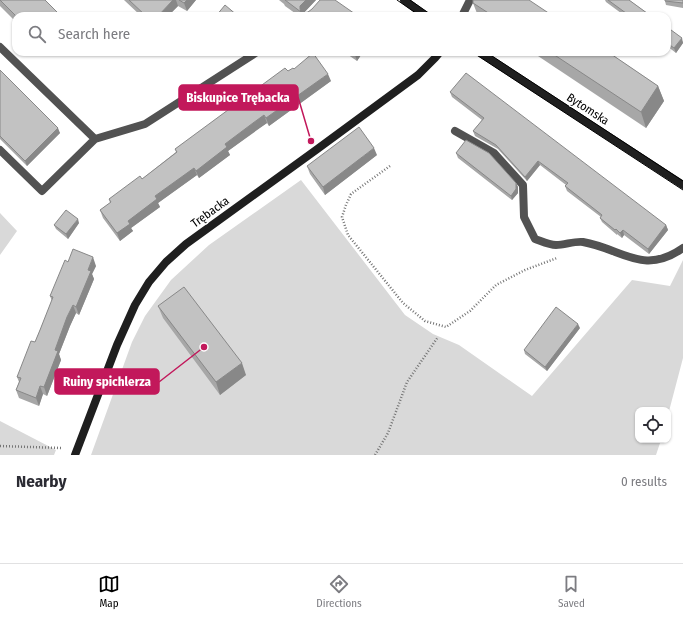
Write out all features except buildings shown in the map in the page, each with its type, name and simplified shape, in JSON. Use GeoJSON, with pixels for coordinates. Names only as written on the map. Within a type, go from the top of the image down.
{"type":"FeatureCollection","features":[{"type":"Feature","properties":{"kind":"street"},"geometry":{"type":"LineString","coordinates":[[404,0],[420,12]]}},
{"type":"Feature","properties":{"kind":"street"},"geometry":{"type":"LineString","coordinates":[[464,12],[470,0]]}},
{"type":"Feature","properties":{"kind":"street"},"geometry":{"type":"LineString","coordinates":[[0,47],[95,139]]}},
{"type":"Feature","properties":{"kind":"street"},"geometry":{"type":"LineString","coordinates":[[0,150],[42,191],[95,139],[145,124],[251,56]]}},
{"type":"Feature","properties":{"kind":"street","name":"Trębacka"},"geometry":{"type":"LineString","coordinates":[[75,455],[117,346],[135,305],[149,282],[166,262],[186,244],[418,74],[437,56]]}},
{"type":"Feature","properties":{"kind":"street","name":"Bytomska"},"geometry":{"type":"LineString","coordinates":[[485,56],[683,185]]}},
{"type":"Feature","properties":{"kind":"street"},"geometry":{"type":"LineString","coordinates":[[456,131],[494,153],[524,185],[524,217],[535,239],[556,245],[582,242],[600,246],[628,257],[650,261],[675,254],[683,248]]}},
{"type":"Feature","properties":{"kind":"path"},"geometry":{"type":"LineString","coordinates":[[390,166],[351,194],[342,217],[348,235],[403,303],[425,321],[446,327],[470,311],[496,285],[525,270],[563,256]]}},
{"type":"Feature","properties":{"kind":"path"},"geometry":{"type":"LineString","coordinates":[[375,455],[388,433],[407,382],[438,337]]}},
{"type":"Feature","properties":{"kind":"path"},"geometry":{"type":"LineString","coordinates":[[0,446],[62,448]]}},
{"type":"Feature","properties":{"kind":"shaded area"},"geometry":{"type":"Polygon","coordinates":[[[301,180],[405,315],[433,334],[459,345],[532,396],[632,280],[670,286],[683,260],[683,358],[670,407],[635,407],[635,443],[660,443],[656,455],[91,455],[132,342],[145,316],[171,280],[209,245],[301,180]]]}},
{"type":"Feature","properties":{"kind":"shaded area"},"geometry":{"type":"Polygon","coordinates":[[[0,213],[17,231],[0,255],[0,213]]]}},
{"type":"Feature","properties":{"kind":"shaded area"},"geometry":{"type":"Polygon","coordinates":[[[0,421],[56,450],[54,455],[0,455],[0,421]]]}},
{"type":"Feature","properties":{"kind":"tram line"},"geometry":{"type":"LineString","coordinates":[[397,0],[414,12]]}},
{"type":"Feature","properties":{"kind":"tram line"},"geometry":{"type":"LineString","coordinates":[[410,0],[427,12]]}},
{"type":"Feature","properties":{"kind":"tram line"},"geometry":{"type":"LineString","coordinates":[[478,56],[683,190]]}},
{"type":"Feature","properties":{"kind":"tram line"},"geometry":{"type":"LineString","coordinates":[[492,56],[683,181]]}},
{"type":"Feature","properties":{"kind":"place","name":"Biskupice Trębacka"},"geometry":{"type":"Point","coordinates":[311,141]}},
{"type":"Feature","properties":{"kind":"place","name":"Ruiny spichlerza"},"geometry":{"type":"Point","coordinates":[204,347]}}]}
